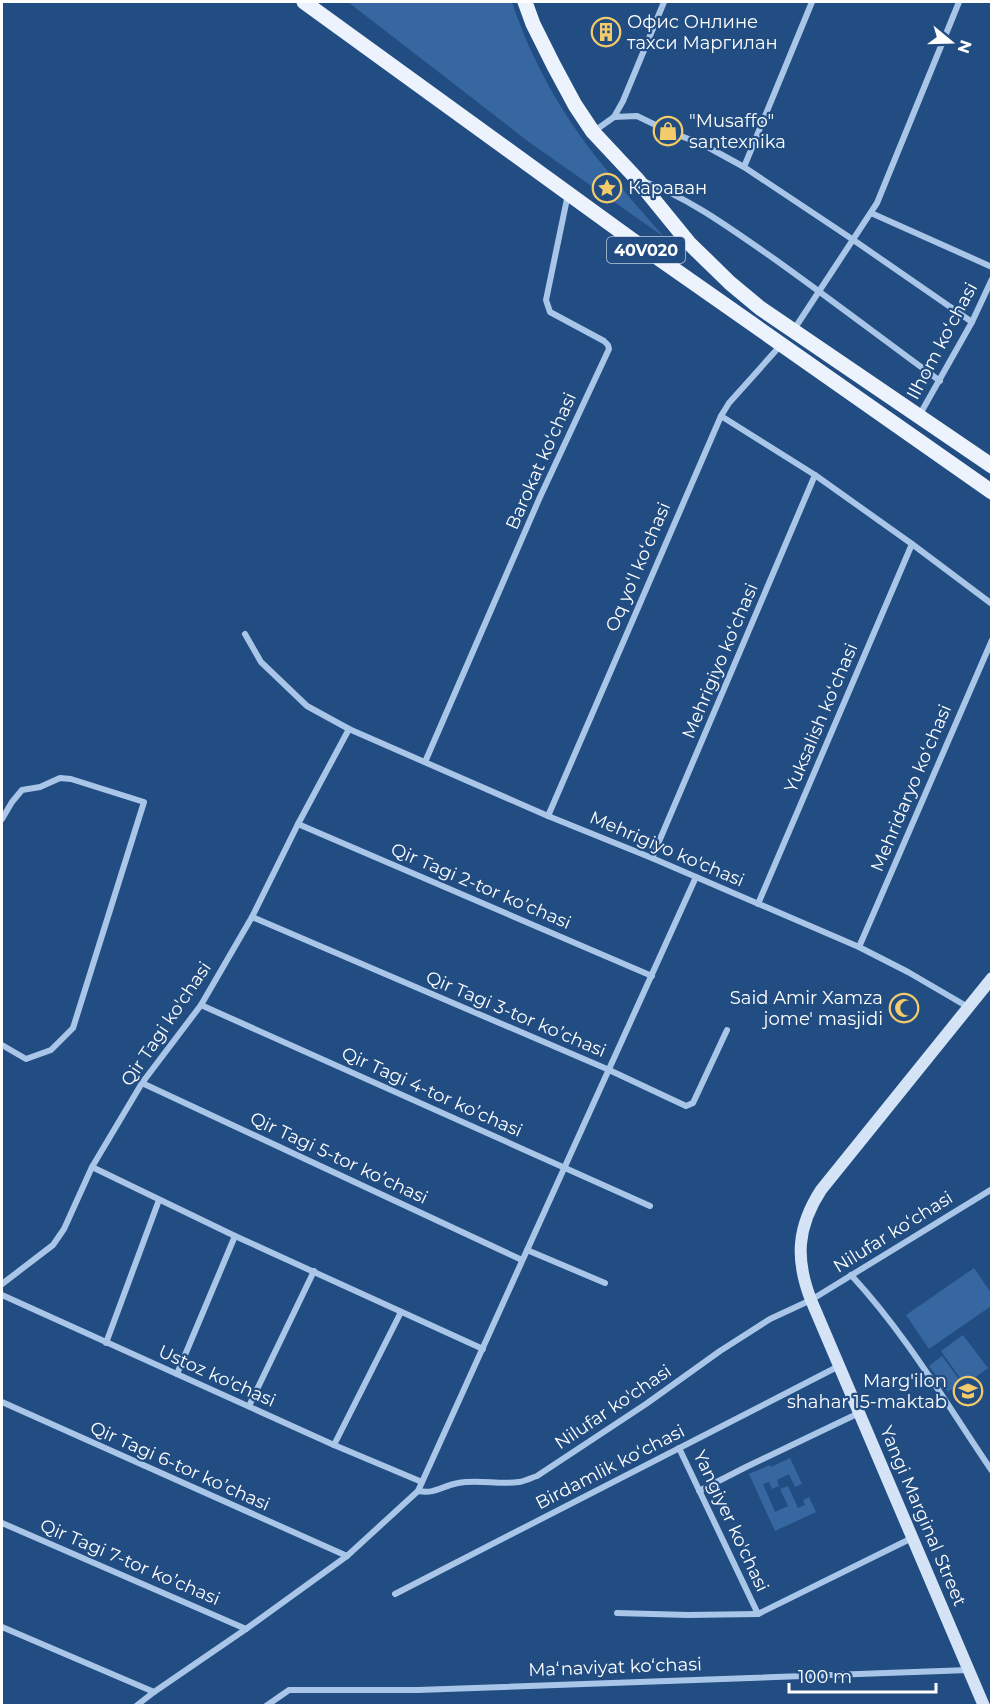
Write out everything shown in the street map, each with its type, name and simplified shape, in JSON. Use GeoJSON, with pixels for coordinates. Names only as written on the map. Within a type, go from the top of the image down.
{"type":"FeatureCollection","features":[{"type":"Feature","properties":{"kind":"main road","name":"40V020"},"geometry":{"type":"LineString","coordinates":[[304,2],[780,345],[992,492]]}},
{"type":"Feature","properties":{"kind":"main road","name":"40V020"},"geometry":{"type":"LineString","coordinates":[[525,2],[554,66],[593,132],[636,178],[697,251],[760,308],[992,466]]}},
{"type":"Feature","properties":{"kind":"main road","name":"Yangi Marginal Street"},"geometry":{"type":"LineString","coordinates":[[984,1706],[811,1300],[802,1272],[800,1242],[814,1201],[821,1190],[990,981]]}},
{"type":"Feature","properties":{"kind":"street"},"geometry":{"type":"LineString","coordinates":[[593,132],[614,117],[624,101],[664,2]]}},
{"type":"Feature","properties":{"kind":"street"},"geometry":{"type":"LineString","coordinates":[[744,167],[812,2]]}},
{"type":"Feature","properties":{"kind":"street"},"geometry":{"type":"LineString","coordinates":[[793,332],[877,203],[960,2]]}},
{"type":"Feature","properties":{"kind":"street"},"geometry":{"type":"LineString","coordinates":[[614,117],[637,116],[704,145],[744,167],[972,322]]}},
{"type":"Feature","properties":{"kind":"street"},"geometry":{"type":"LineString","coordinates":[[636,178],[668,190],[715,217],[940,381]]}},
{"type":"Feature","properties":{"kind":"street","name":"Barokat koʻchasi"},"geometry":{"type":"LineString","coordinates":[[425,762],[540,497],[609,349],[604,341],[550,312],[546,300],[568,193]]}},
{"type":"Feature","properties":{"kind":"street"},"geometry":{"type":"LineString","coordinates":[[871,213],[992,267]]}},
{"type":"Feature","properties":{"kind":"street","name":"Ilhom koʻchasi"},"geometry":{"type":"LineString","coordinates":[[919,417],[972,322],[992,279]]}},
{"type":"Feature","properties":{"kind":"street","name":"Oq yoʻl koʻchasi"},"geometry":{"type":"LineString","coordinates":[[548,816],[721,416],[729,403],[780,345]]}},
{"type":"Feature","properties":{"kind":"street"},"geometry":{"type":"LineString","coordinates":[[721,416],[815,475],[912,543],[992,604]]}},
{"type":"Feature","properties":{"kind":"street","name":"Mehrigiyo koʻchasi"},"geometry":{"type":"LineString","coordinates":[[652,858],[815,475]]}},
{"type":"Feature","properties":{"kind":"street","name":"Yuksalish koʻchasi"},"geometry":{"type":"LineString","coordinates":[[758,904],[912,543]]}},
{"type":"Feature","properties":{"kind":"street","name":"Mehrigiyo ko'chasi"},"geometry":{"type":"LineString","coordinates":[[245,634],[261,662],[307,706],[348,729],[859,947],[968,1007]]}},
{"type":"Feature","properties":{"kind":"street","name":"Mehridaryo koʻchasi"},"geometry":{"type":"LineString","coordinates":[[859,947],[992,640]]}},
{"type":"Feature","properties":{"kind":"street","name":"Qir Tagi ko'chasi"},"geometry":{"type":"LineString","coordinates":[[2,1284],[53,1245],[64,1229],[92,1167],[142,1083],[201,1005],[252,917],[348,729]]}},
{"type":"Feature","properties":{"kind":"street"},"geometry":{"type":"LineString","coordinates":[[2,819],[22,790],[40,787],[60,778],[71,779],[144,802],[72,1028],[51,1050],[26,1059],[2,1045]]}},
{"type":"Feature","properties":{"kind":"street","name":"Qir Tagi 2-tor koʼchasi"},"geometry":{"type":"LineString","coordinates":[[298,824],[652,975]]}},
{"type":"Feature","properties":{"kind":"street"},"geometry":{"type":"LineString","coordinates":[[136,1706],[347,1556],[418,1491],[696,876]]}},
{"type":"Feature","properties":{"kind":"street","name":"Qir Tagi 3-tor koʼchasi"},"geometry":{"type":"LineString","coordinates":[[252,917],[608,1069],[686,1106],[693,1103],[727,1030]]}},
{"type":"Feature","properties":{"kind":"street","name":"Qir Tagi 4-tor koʼchasi"},"geometry":{"type":"LineString","coordinates":[[201,1005],[650,1206]]}},
{"type":"Feature","properties":{"kind":"street","name":"Qir Tagi 5-tor koʼchasi"},"geometry":{"type":"LineString","coordinates":[[142,1083],[522,1260]]}},
{"type":"Feature","properties":{"kind":"street"},"geometry":{"type":"LineString","coordinates":[[92,1167],[235,1236],[483,1349]]}},
{"type":"Feature","properties":{"kind":"street","name":"Nilufar koʻchasi"},"geometry":{"type":"LineString","coordinates":[[811,1300],[992,1189]]}},
{"type":"Feature","properties":{"kind":"street"},"geometry":{"type":"LineString","coordinates":[[106,1343],[159,1200]]}},
{"type":"Feature","properties":{"kind":"street"},"geometry":{"type":"LineString","coordinates":[[177,1374],[235,1236]]}},
{"type":"Feature","properties":{"kind":"street"},"geometry":{"type":"LineString","coordinates":[[527,1250],[605,1283]]}},
{"type":"Feature","properties":{"kind":"street"},"geometry":{"type":"LineString","coordinates":[[249,1406],[314,1271]]}},
{"type":"Feature","properties":{"kind":"street"},"geometry":{"type":"LineString","coordinates":[[852,1275],[873,1298],[908,1346],[992,1472]]}},
{"type":"Feature","properties":{"kind":"street","name":"Ustoz ko'chasi"},"geometry":{"type":"LineString","coordinates":[[2,1295],[334,1445],[422,1482]]}},
{"type":"Feature","properties":{"kind":"street","name":"Nilufar ko'chasi"},"geometry":{"type":"LineString","coordinates":[[418,1491],[437,1491],[457,1483],[475,1481],[518,1482],[537,1476],[646,1404],[720,1351],[770,1319],[811,1300]]}},
{"type":"Feature","properties":{"kind":"street"},"geometry":{"type":"LineString","coordinates":[[334,1445],[401,1312]]}},
{"type":"Feature","properties":{"kind":"street","name":"Birdamlik koʻchasi"},"geometry":{"type":"LineString","coordinates":[[395,1594],[839,1365]]}},
{"type":"Feature","properties":{"kind":"street","name":"Qir Tagi 6-tor koʼchasi"},"geometry":{"type":"LineString","coordinates":[[2,1402],[347,1556]]}},
{"type":"Feature","properties":{"kind":"street"},"geometry":{"type":"LineString","coordinates":[[699,1491],[859,1413]]}},
{"type":"Feature","properties":{"kind":"street","name":"Yangiyer ko'chasi"},"geometry":{"type":"LineString","coordinates":[[679,1448],[758,1614],[913,1538]]}},
{"type":"Feature","properties":{"kind":"street","name":"Qir Tagi 7-tor koʼchasi"},"geometry":{"type":"LineString","coordinates":[[2,1523],[246,1629]]}},
{"type":"Feature","properties":{"kind":"street"},"geometry":{"type":"LineString","coordinates":[[617,1613],[758,1614]]}},
{"type":"Feature","properties":{"kind":"street"},"geometry":{"type":"LineString","coordinates":[[2,1627],[154,1692]]}},
{"type":"Feature","properties":{"kind":"street","name":"Maʻnaviyat koʻchasi"},"geometry":{"type":"LineString","coordinates":[[266,1706],[289,1690],[418,1690],[969,1670]]}},
{"type":"Feature","properties":{"kind":"shaded area"},"geometry":{"type":"Polygon","coordinates":[[[348,2],[512,2],[538,66],[573,126],[664,237],[529,142],[348,2]]]}},
{"type":"Feature","properties":{"kind":"shaded area"},"geometry":{"type":"Polygon","coordinates":[[[974,1268],[991,1293],[991,1306],[929,1349],[906,1315],[974,1268]]]}},
{"type":"Feature","properties":{"kind":"shaded area"},"geometry":{"type":"Polygon","coordinates":[[[963,1335],[988,1368],[965,1385],[941,1351],[963,1335]]]}},
{"type":"Feature","properties":{"kind":"shaded area"},"geometry":{"type":"Polygon","coordinates":[[[942,1356],[961,1382],[948,1392],[929,1366],[942,1356]]]}},
{"type":"Feature","properties":{"kind":"shaded area"},"geometry":{"type":"Polygon","coordinates":[[[790,1458],[802,1484],[795,1487],[789,1474],[777,1480],[779,1486],[772,1489],[769,1482],[763,1484],[775,1512],[788,1506],[780,1489],[788,1486],[798,1508],[805,1505],[803,1500],[809,1497],[816,1512],[775,1531],[749,1474],[790,1458]]]}},
{"type":"Feature","properties":{"kind":"place","name":"Офис Онлине тахси Маргилан"},"geometry":{"type":"Point","coordinates":[606,32]}},
{"type":"Feature","properties":{"kind":"place","name":"\"Musaffo\" santexnika"},"geometry":{"type":"Point","coordinates":[668,131]}},
{"type":"Feature","properties":{"kind":"place","name":"Караван"},"geometry":{"type":"Point","coordinates":[607,188]}},
{"type":"Feature","properties":{"kind":"place","name":"Said Amir Xamza jome' masjidi"},"geometry":{"type":"Point","coordinates":[904,1008]}},
{"type":"Feature","properties":{"kind":"place","name":"Marg'ilon shahar 15-maktab"},"geometry":{"type":"Point","coordinates":[968,1391]}}]}
